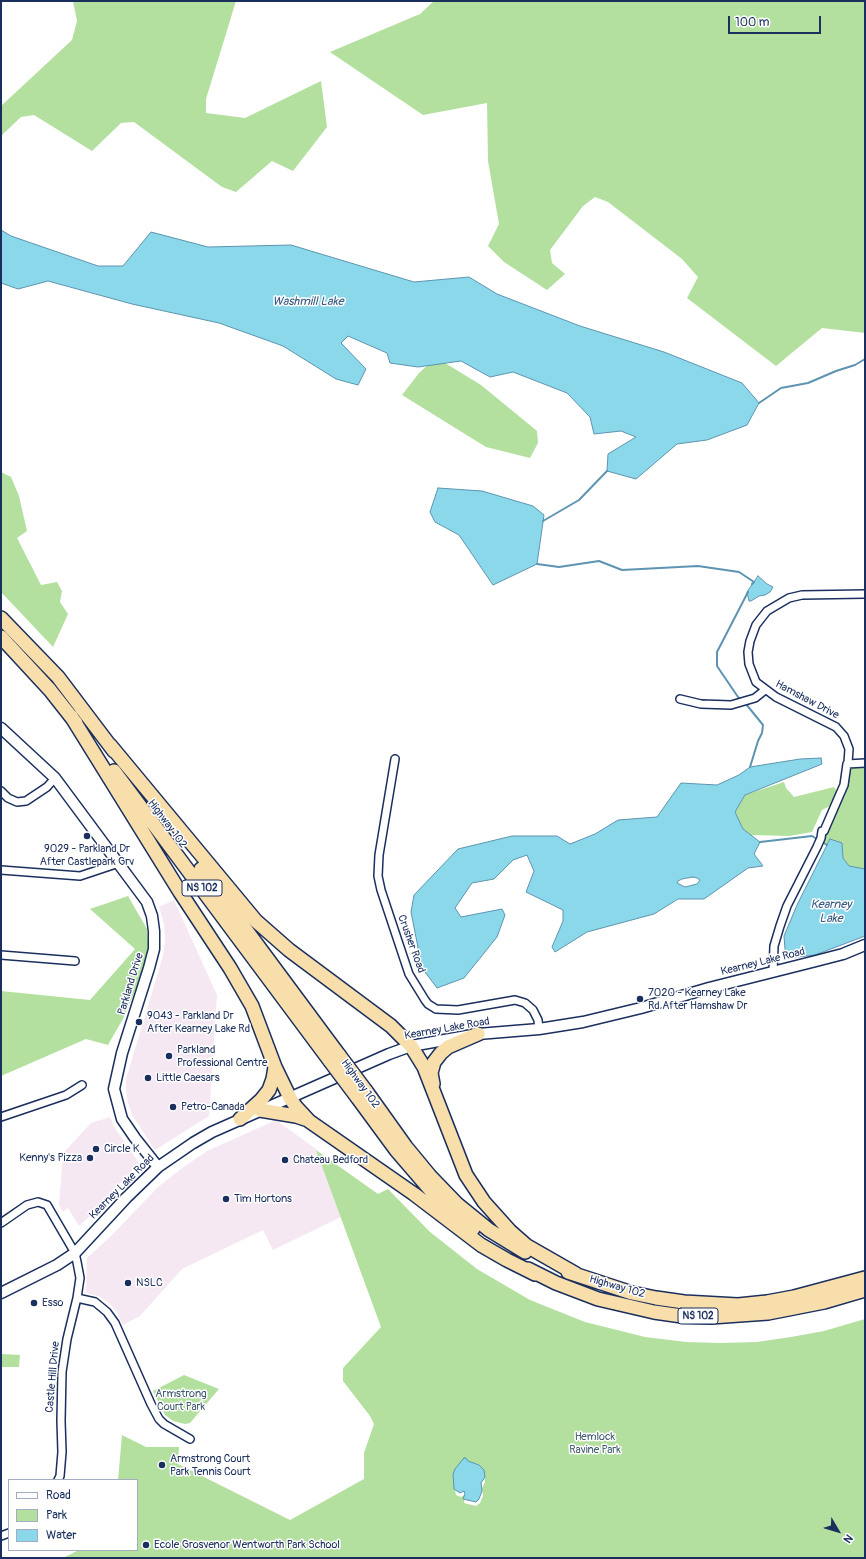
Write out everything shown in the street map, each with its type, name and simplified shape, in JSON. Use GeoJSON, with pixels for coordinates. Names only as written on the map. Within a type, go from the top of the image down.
{"type":"FeatureCollection","features":[{"type":"Feature","properties":{"kind":"highway","name":"Highway 102"},"geometry":{"type":"LineString","coordinates":[[1,618],[58,677],[110,745],[334,1058]]}},
{"type":"Feature","properties":{"kind":"highway","name":"Highway 102"},"geometry":{"type":"LineString","coordinates":[[1,637],[45,684],[71,716],[361,1094],[430,1176],[457,1204],[489,1230],[552,1266],[632,1293],[684,1302],[738,1305],[767,1302],[794,1297],[865,1278]]}},
{"type":"Feature","properties":{"kind":"highway"},"geometry":{"type":"LineString","coordinates":[[71,716],[180,892],[230,968],[252,1006],[275,1067],[296,1107],[309,1121],[407,1190],[481,1245],[535,1274]]}},
{"type":"Feature","properties":{"kind":"highway"},"geometry":{"type":"LineString","coordinates":[[110,745],[256,921],[289,950],[391,1026],[411,1046],[424,1067],[466,1175],[484,1202],[510,1231],[527,1246],[576,1274]]}},
{"type":"Feature","properties":{"kind":"highway"},"geometry":{"type":"LineString","coordinates":[[434,1091],[431,1073],[434,1062],[448,1047],[478,1034]]}},
{"type":"Feature","properties":{"kind":"highway"},"geometry":{"type":"LineString","coordinates":[[240,1119],[261,1100],[269,1090],[275,1067]]}},
{"type":"Feature","properties":{"kind":"highway","name":"Highway 102"},"geometry":{"type":"LineString","coordinates":[[361,1094],[396,1150],[433,1193],[472,1229],[535,1274],[598,1300],[654,1312],[696,1316],[739,1316],[768,1313],[824,1302],[865,1290]]}},
{"type":"Feature","properties":{"kind":"highway"},"geometry":{"type":"LineString","coordinates":[[260,1110],[296,1116],[309,1121]]}},
{"type":"Feature","properties":{"kind":"main road","name":"Parkland Drive"},"geometry":{"type":"LineString","coordinates":[[1,728],[55,778],[147,902],[152,916],[154,948],[122,1053],[114,1089],[122,1119],[158,1167]]}},
{"type":"Feature","properties":{"kind":"main road","name":"Kearney Lake Road"},"geometry":{"type":"LineString","coordinates":[[1,1293],[56,1265],[75,1253],[126,1198],[158,1167],[172,1156],[212,1132],[389,1054],[411,1046],[478,1034],[539,1029],[583,1022],[843,954],[865,945]]}},
{"type":"Feature","properties":{"kind":"street","name":"Hamshaw Drive"},"geometry":{"type":"LineString","coordinates":[[773,972],[774,946],[787,906],[818,846],[822,831],[824,831],[844,785],[847,764],[850,756],[846,739],[839,729],[776,697],[765,690],[754,678],[749,664],[748,652],[750,641],[754,630],[767,611],[782,602],[800,595],[865,594]]}},
{"type":"Feature","properties":{"kind":"street"},"geometry":{"type":"LineString","coordinates":[[680,699],[701,704],[731,705],[756,698],[765,690]]}},
{"type":"Feature","properties":{"kind":"street","name":"Crusher Road"},"geometry":{"type":"LineString","coordinates":[[395,759],[379,855],[378,876],[381,890],[409,974],[428,1004],[436,1008],[458,1010],[515,1000],[525,1003],[533,1010],[538,1020],[539,1029]]}},
{"type":"Feature","properties":{"kind":"street"},"geometry":{"type":"LineString","coordinates":[[847,764],[865,763]]}},
{"type":"Feature","properties":{"kind":"street"},"geometry":{"type":"LineString","coordinates":[[1,791],[8,798],[17,802],[26,801],[46,787],[55,778]]}},
{"type":"Feature","properties":{"kind":"street"},"geometry":{"type":"LineString","coordinates":[[1,870],[80,876],[119,863]]}},
{"type":"Feature","properties":{"kind":"street"},"geometry":{"type":"LineString","coordinates":[[1,955],[75,961]]}},
{"type":"Feature","properties":{"kind":"street"},"geometry":{"type":"LineString","coordinates":[[1,1117],[66,1095],[82,1085]]}},
{"type":"Feature","properties":{"kind":"street","name":"Castle Hill Drive"},"geometry":{"type":"LineString","coordinates":[[1,1223],[27,1205],[38,1202],[47,1205],[75,1253],[80,1278],[77,1298],[67,1339],[62,1372],[62,1452],[58,1479]]}},
{"type":"Feature","properties":{"kind":"street"},"geometry":{"type":"LineString","coordinates":[[77,1298],[95,1302],[107,1312],[115,1323],[151,1404],[159,1418],[164,1424],[190,1439]]}},
{"type":"Feature","properties":{"kind":"shaded area"},"geometry":{"type":"Polygon","coordinates":[[[174,900],[217,995],[209,1116],[155,1150],[132,1115],[126,1091],[126,1079],[163,956],[165,940],[164,924],[159,907],[174,900]]]}},
{"type":"Feature","properties":{"kind":"shaded area"},"geometry":{"type":"Polygon","coordinates":[[[110,1117],[115,1128],[139,1163],[79,1226],[68,1208],[63,1212],[59,1205],[63,1153],[91,1123],[110,1117]]]}},
{"type":"Feature","properties":{"kind":"shaded area"},"geometry":{"type":"Polygon","coordinates":[[[276,1120],[316,1149],[341,1217],[273,1250],[263,1230],[182,1269],[140,1316],[123,1325],[116,1311],[108,1302],[98,1296],[86,1293],[87,1258],[110,1237],[158,1187],[207,1151],[276,1120]]]}},
{"type":"Feature","properties":{"kind":"green space"},"geometry":{"type":"Polygon","coordinates":[[[73,1],[236,1],[206,99],[206,113],[245,118],[321,81],[327,127],[293,171],[272,161],[236,192],[222,187],[134,122],[121,123],[92,151],[34,115],[21,117],[1,136],[1,106],[72,40],[77,21],[73,1]]]}},
{"type":"Feature","properties":{"kind":"green space"},"geometry":{"type":"Polygon","coordinates":[[[434,1],[865,1],[865,333],[822,328],[776,366],[687,298],[698,277],[682,259],[608,202],[595,197],[583,206],[550,250],[552,263],[565,274],[547,290],[504,262],[488,246],[499,224],[488,161],[487,103],[423,115],[330,52],[420,14],[434,1]]]}},
{"type":"Feature","properties":{"kind":"green space"},"geometry":{"type":"Polygon","coordinates":[[[445,363],[481,385],[537,431],[538,443],[530,458],[486,447],[402,395],[419,373],[428,365],[445,363]]]}},
{"type":"Feature","properties":{"kind":"green space"},"geometry":{"type":"Polygon","coordinates":[[[1,472],[11,477],[19,496],[27,531],[17,538],[41,585],[57,582],[62,591],[60,602],[68,614],[53,647],[1,592],[1,472]]]}},
{"type":"Feature","properties":{"kind":"green space"},"geometry":{"type":"Polygon","coordinates":[[[865,763],[865,869],[849,866],[843,858],[842,843],[830,839],[827,845],[819,840],[837,800],[847,764],[865,763]]]}},
{"type":"Feature","properties":{"kind":"green space"},"geometry":{"type":"Polygon","coordinates":[[[784,782],[786,788],[794,797],[834,787],[839,794],[834,804],[822,810],[812,832],[789,836],[751,835],[743,829],[735,812],[745,795],[784,782]]]}},
{"type":"Feature","properties":{"kind":"green space"},"geometry":{"type":"Polygon","coordinates":[[[128,896],[147,929],[149,958],[124,1017],[108,1045],[86,1039],[1,1076],[1,991],[90,1000],[135,949],[90,909],[128,896]]]}},
{"type":"Feature","properties":{"kind":"green space","name":"Hemlock Ravine Park"},"geometry":{"type":"Polygon","coordinates":[[[316,1150],[378,1194],[388,1189],[430,1232],[477,1269],[530,1300],[585,1322],[645,1337],[686,1342],[720,1343],[757,1342],[791,1337],[824,1331],[865,1319],[865,1558],[63,1558],[77,1551],[138,1551],[138,1479],[118,1479],[122,1435],[146,1447],[179,1447],[178,1464],[290,1520],[364,1479],[364,1453],[374,1424],[370,1416],[343,1381],[343,1368],[381,1327],[316,1150]],[[484,1474],[454,1484],[456,1495],[461,1497],[465,1495],[464,1503],[476,1506],[480,1503],[483,1496],[482,1488],[485,1482],[484,1474]]]}},
{"type":"Feature","properties":{"kind":"green space"},"geometry":{"type":"Polygon","coordinates":[[[1,1354],[20,1355],[19,1367],[1,1367],[1,1354]]]}},
{"type":"Feature","properties":{"kind":"green space","name":"Armstrong Court Park"},"geometry":{"type":"Polygon","coordinates":[[[184,1375],[219,1389],[190,1423],[185,1424],[173,1421],[165,1415],[153,1391],[184,1375]]]}},
{"type":"Feature","properties":{"kind":"water","name":"Washmill Lake"},"geometry":{"type":"Polygon","coordinates":[[[1,230],[11,236],[98,266],[123,266],[151,232],[208,247],[291,245],[414,282],[469,277],[497,294],[580,326],[664,352],[742,383],[759,403],[747,425],[707,440],[677,444],[636,479],[607,471],[608,454],[636,437],[621,431],[594,434],[590,417],[567,393],[513,372],[490,377],[461,361],[418,367],[390,363],[387,353],[348,336],[341,343],[366,369],[358,385],[336,379],[283,346],[219,323],[132,304],[48,281],[18,289],[1,283],[1,230]]]}},
{"type":"Feature","properties":{"kind":"water"},"geometry":{"type":"Polygon","coordinates":[[[438,488],[482,491],[533,506],[544,515],[537,564],[493,585],[459,535],[435,522],[430,512],[438,488]]]}},
{"type":"Feature","properties":{"kind":"water"},"geometry":{"type":"Polygon","coordinates":[[[758,576],[773,587],[770,592],[765,595],[749,601],[747,592],[758,576]]]}},
{"type":"Feature","properties":{"kind":"water"},"geometry":{"type":"Polygon","coordinates":[[[821,758],[822,764],[745,795],[735,812],[743,829],[760,842],[754,854],[763,866],[748,868],[704,899],[678,899],[654,914],[587,932],[555,952],[552,947],[563,921],[563,910],[526,892],[534,871],[527,855],[513,860],[494,879],[472,883],[455,908],[461,917],[502,909],[505,915],[497,937],[464,978],[437,988],[422,968],[411,912],[414,895],[458,849],[512,836],[557,836],[570,844],[595,834],[618,820],[657,817],[681,783],[717,785],[739,775],[750,767],[800,759],[821,758]],[[693,877],[682,879],[677,883],[685,887],[697,884],[700,880],[693,877]]]}},
{"type":"Feature","properties":{"kind":"water","name":"Kearney Lake"},"geometry":{"type":"Polygon","coordinates":[[[830,839],[842,843],[843,858],[849,866],[865,869],[865,936],[815,955],[789,958],[785,949],[784,936],[797,905],[830,839]]]}},
{"type":"Feature","properties":{"kind":"water"},"geometry":{"type":"Polygon","coordinates":[[[464,1458],[479,1465],[484,1470],[485,1477],[481,1483],[482,1491],[476,1502],[463,1499],[465,1494],[464,1491],[460,1493],[454,1489],[453,1474],[464,1458]]]}},
{"type":"Feature","properties":{"kind":"waterway"},"geometry":{"type":"LineString","coordinates":[[759,403],[781,388],[808,383],[855,365],[865,359]]}},
{"type":"Feature","properties":{"kind":"waterway"},"geometry":{"type":"LineString","coordinates":[[543,521],[579,500],[607,471]]}},
{"type":"Feature","properties":{"kind":"waterway"},"geometry":{"type":"LineString","coordinates":[[537,564],[559,567],[599,561],[622,570],[698,566],[739,572],[754,582],[752,584]]}},
{"type":"Feature","properties":{"kind":"waterway"},"geometry":{"type":"LineString","coordinates":[[743,700],[738,697],[717,666],[717,652],[748,592]]}},
{"type":"Feature","properties":{"kind":"waterway"},"geometry":{"type":"LineString","coordinates":[[746,704],[763,725],[762,733],[750,767]]}},
{"type":"Feature","properties":{"kind":"waterway"},"geometry":{"type":"LineString","coordinates":[[760,842],[812,836],[827,845]]}},
{"type":"Feature","properties":{"kind":"place","name":"9029 - Parkland Dr After Castlepark Grv"},"geometry":{"type":"Point","coordinates":[87,836]}},
{"type":"Feature","properties":{"kind":"place","name":"7020 - Kearney Lake Rd After Hamshaw Dr"},"geometry":{"type":"Point","coordinates":[640,999]}},
{"type":"Feature","properties":{"kind":"place","name":"9043 - Parkland Dr After Kearney Lake Rd"},"geometry":{"type":"Point","coordinates":[139,1022]}},
{"type":"Feature","properties":{"kind":"place","name":"Parkland Professional Centre"},"geometry":{"type":"Point","coordinates":[169,1056]}},
{"type":"Feature","properties":{"kind":"place","name":"Little Caesars"},"geometry":{"type":"Point","coordinates":[148,1078]}},
{"type":"Feature","properties":{"kind":"place","name":"Petro-Canada"},"geometry":{"type":"Point","coordinates":[173,1107]}},
{"type":"Feature","properties":{"kind":"place","name":"Circle K"},"geometry":{"type":"Point","coordinates":[96,1149]}},
{"type":"Feature","properties":{"kind":"place","name":"Kenny's Pizza"},"geometry":{"type":"Point","coordinates":[90,1158]}},
{"type":"Feature","properties":{"kind":"place","name":"Chateau Bedford"},"geometry":{"type":"Point","coordinates":[285,1160]}},
{"type":"Feature","properties":{"kind":"place","name":"Tim Hortons"},"geometry":{"type":"Point","coordinates":[226,1199]}},
{"type":"Feature","properties":{"kind":"place","name":"NSLC"},"geometry":{"type":"Point","coordinates":[128,1283]}},
{"type":"Feature","properties":{"kind":"place","name":"Esso"},"geometry":{"type":"Point","coordinates":[34,1303]}},
{"type":"Feature","properties":{"kind":"place","name":"Armstrong Court Park Tennis Court"},"geometry":{"type":"Point","coordinates":[162,1465]}},
{"type":"Feature","properties":{"kind":"place","name":"Ecole Grosvenor Wentworth Park School"},"geometry":{"type":"Point","coordinates":[146,1545]}}]}
